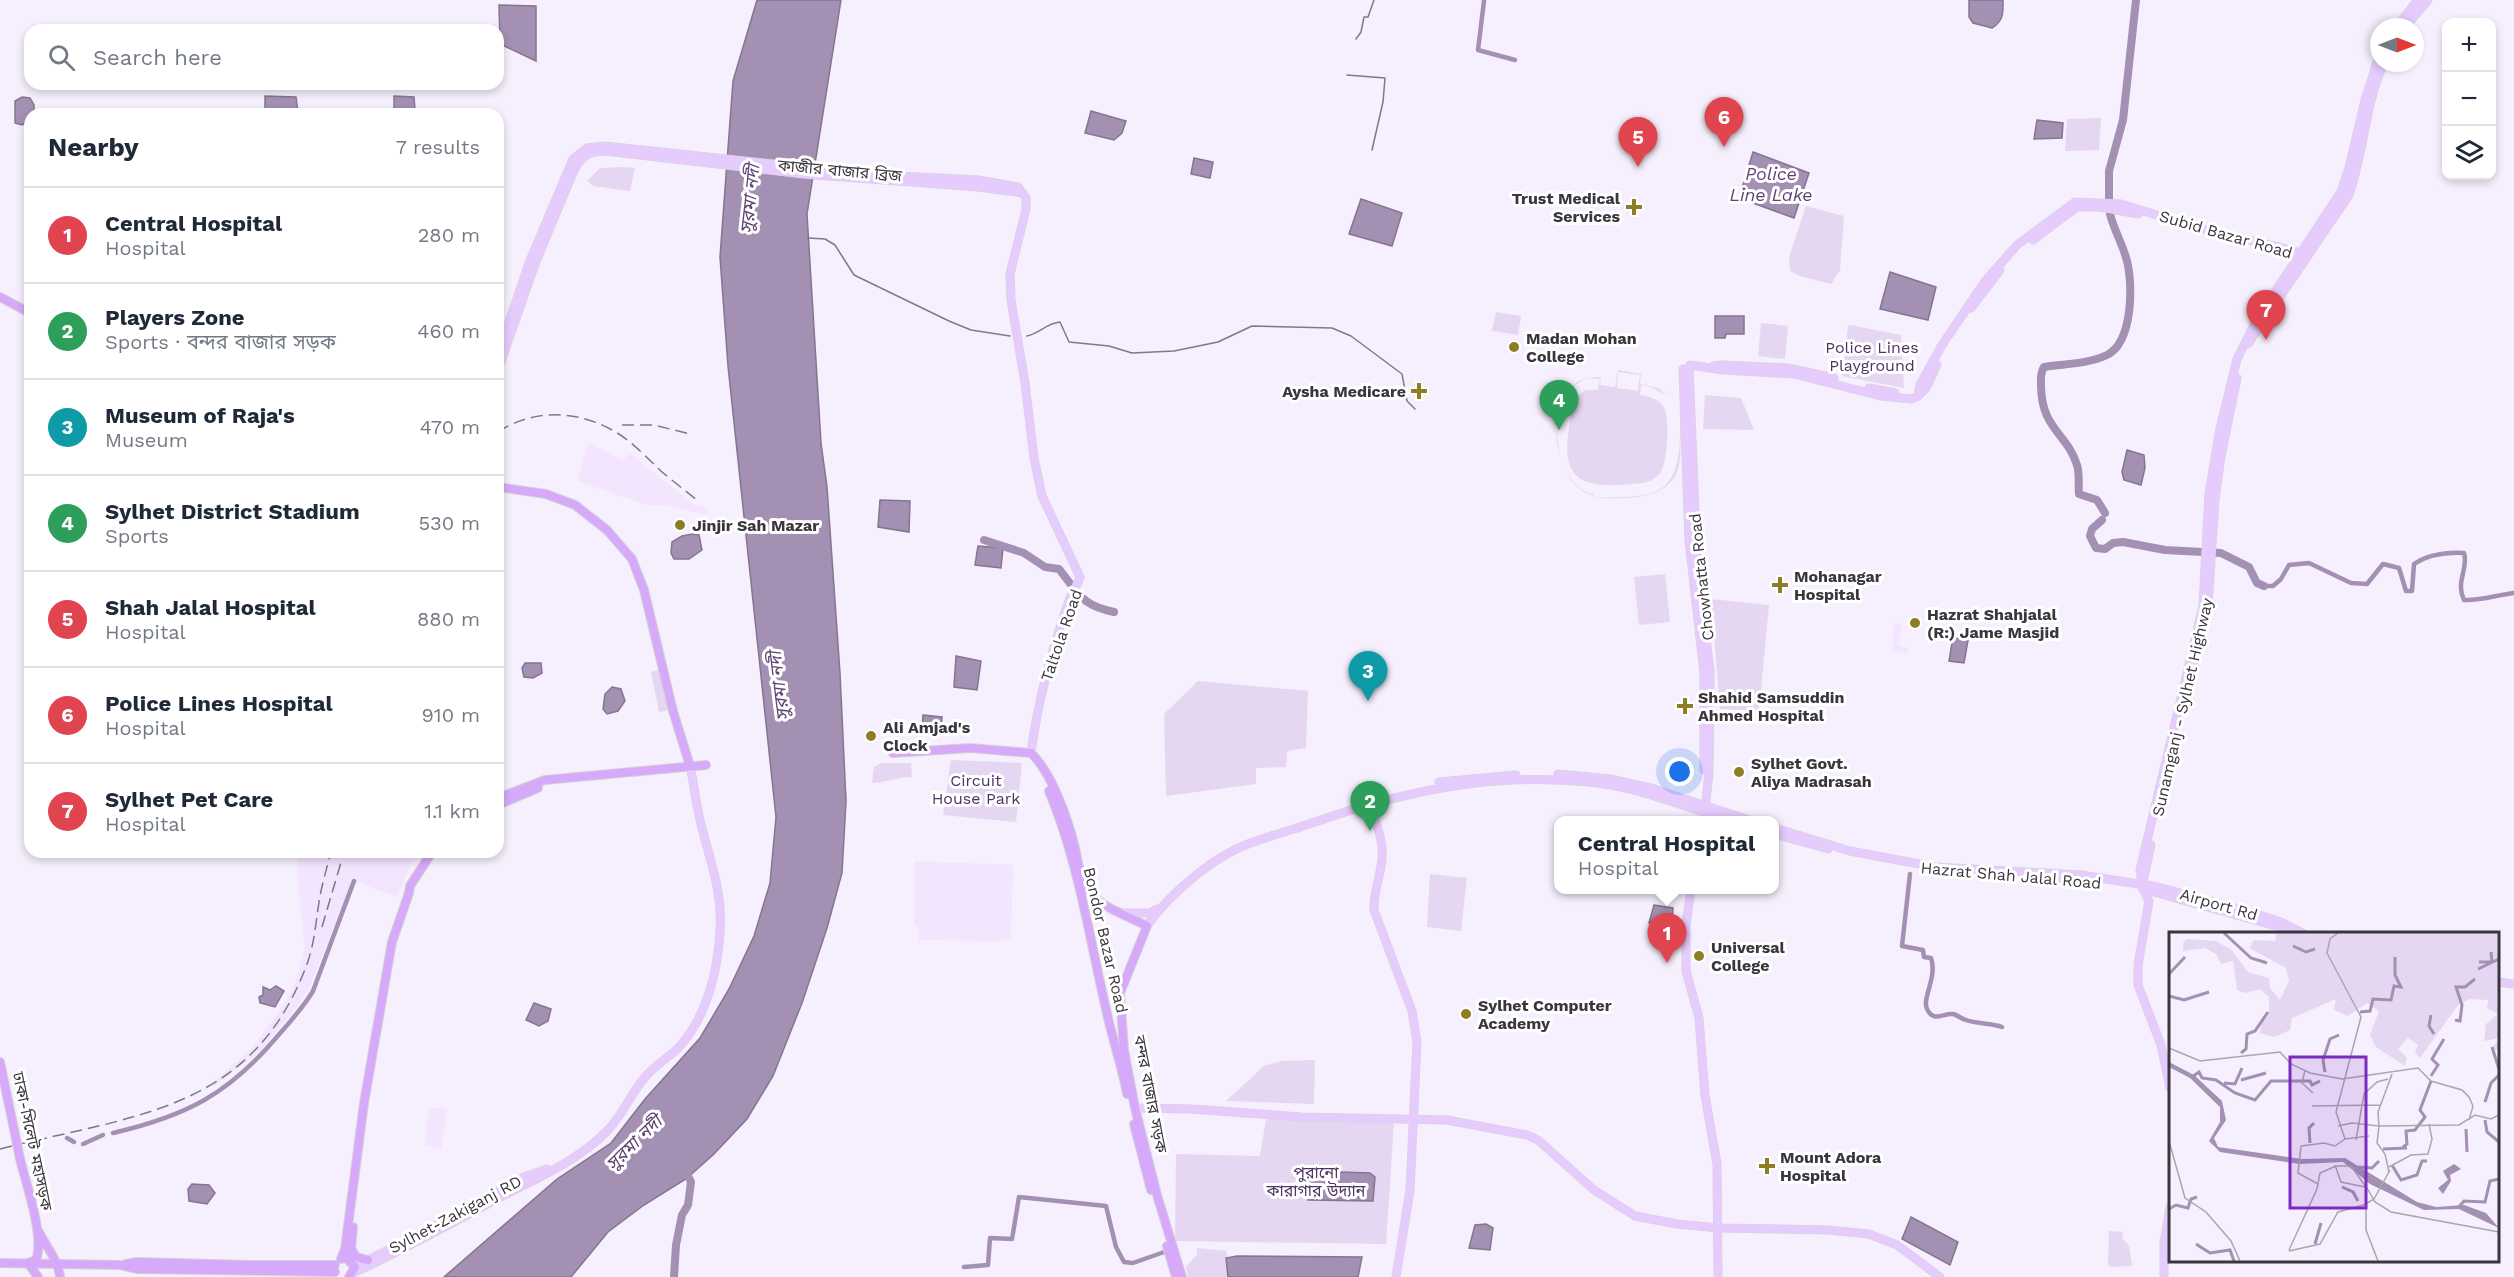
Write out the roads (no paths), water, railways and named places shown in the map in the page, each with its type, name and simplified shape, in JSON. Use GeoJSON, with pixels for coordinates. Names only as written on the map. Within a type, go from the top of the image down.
{"type":"FeatureCollection","features":[{"type":"Feature","properties":{"kind":"highway"},"geometry":{"type":"LineString","coordinates":[[0,297],[24,310]]}},
{"type":"Feature","properties":{"kind":"highway"},"geometry":{"type":"LineString","coordinates":[[504,488],[546,494],[575,506],[607,530],[632,559],[644,590],[673,711],[690,766]]}},
{"type":"Feature","properties":{"kind":"highway"},"geometry":{"type":"LineString","coordinates":[[893,753],[970,748],[1031,753],[1046,774],[1059,801],[1074,842],[1087,891],[1120,913],[1147,926]]}},
{"type":"Feature","properties":{"kind":"highway","name":"Bondor Bazar Road"},"geometry":{"type":"LineString","coordinates":[[1031,753],[1033,764],[1050,793],[1071,856],[1145,1171],[1176,1277]]}},
{"type":"Feature","properties":{"kind":"highway"},"geometry":{"type":"LineString","coordinates":[[504,802],[558,780],[580,775],[706,765]]}},
{"type":"Feature","properties":{"kind":"highway"},"geometry":{"type":"LineString","coordinates":[[504,795],[545,780],[558,780]]}},
{"type":"Feature","properties":{"kind":"highway"},"geometry":{"type":"LineString","coordinates":[[343,1269],[364,1103],[368,1093],[392,942],[410,886],[428,858]]}},
{"type":"Feature","properties":{"kind":"highway"},"geometry":{"type":"LineString","coordinates":[[409,893],[435,858]]}},
{"type":"Feature","properties":{"kind":"highway","name":"বন্দর বাজার সড়ক"},"geometry":{"type":"LineString","coordinates":[[1147,926],[1120,993],[1124,1050],[1135,1108],[1157,1195],[1182,1277]]}},
{"type":"Feature","properties":{"kind":"highway","name":"ঢাকা-সিলেট মহাসড়ক"},"geometry":{"type":"LineString","coordinates":[[0,1062],[36,1226],[39,1250],[36,1260],[28,1263]]}},
{"type":"Feature","properties":{"kind":"highway"},"geometry":{"type":"LineString","coordinates":[[343,1269],[351,1247],[369,1103],[368,1093]]}},
{"type":"Feature","properties":{"kind":"highway","name":"ঢাকা-সিলেট মহাসড়ক"},"geometry":{"type":"LineString","coordinates":[[36,1226],[48,1250],[58,1263],[60,1277]]}},
{"type":"Feature","properties":{"kind":"highway"},"geometry":{"type":"LineString","coordinates":[[351,1247],[354,1256],[368,1260]]}},
{"type":"Feature","properties":{"kind":"highway"},"geometry":{"type":"LineString","coordinates":[[120,1265],[137,1262],[343,1269]]}},
{"type":"Feature","properties":{"kind":"highway"},"geometry":{"type":"LineString","coordinates":[[0,1263],[120,1265],[137,1269],[323,1275],[343,1269]]}},
{"type":"Feature","properties":{"kind":"highway"},"geometry":{"type":"LineString","coordinates":[[28,1263],[38,1277]]}},
{"type":"Feature","properties":{"kind":"main road"},"geometry":{"type":"LineString","coordinates":[[2403,18],[2418,0]]}},
{"type":"Feature","properties":{"kind":"main road"},"geometry":{"type":"LineString","coordinates":[[2413,18],[2428,0]]}},
{"type":"Feature","properties":{"kind":"main road","name":"Sunamganj - Sylhet Highway"},"geometry":{"type":"LineString","coordinates":[[2169,1083],[2161,1045],[2138,985],[2149,901],[2143,887],[2167,772],[2206,618],[2210,493],[2220,429],[2237,359],[2257,319],[2341,192],[2349,168],[2364,100],[2374,72]]}},
{"type":"Feature","properties":{"kind":"main road","name":"Sunamganj - Sylhet Highway"},"geometry":{"type":"LineString","coordinates":[[2209,543],[2221,456],[2242,354],[2349,195],[2356,175],[2373,94],[2381,72]]}},
{"type":"Feature","properties":{"kind":"main road"},"geometry":{"type":"LineString","coordinates":[[504,338],[530,263],[573,159],[587,148],[597,146],[641,153]]}},
{"type":"Feature","properties":{"kind":"main road"},"geometry":{"type":"LineString","coordinates":[[504,353],[535,264],[579,161],[589,153],[597,151],[641,153]]}},
{"type":"Feature","properties":{"kind":"main road","name":"কাজীর বাজার ব্রিজ"},"geometry":{"type":"LineString","coordinates":[[641,153],[877,176],[1004,184],[1018,187],[1023,193]]}},
{"type":"Feature","properties":{"kind":"main road","name":"Taltola Road"},"geometry":{"type":"LineString","coordinates":[[1023,193],[1026,198],[1026,209],[1010,274],[1011,300],[1025,383],[1034,458],[1042,496],[1080,577],[1072,595],[1044,685],[1031,753]]}},
{"type":"Feature","properties":{"kind":"main road","name":"Subid Bazar Road"},"geometry":{"type":"LineString","coordinates":[[1712,367],[1756,365],[1805,370],[1871,388],[1898,394],[1912,393],[1918,396],[1920,385],[1951,330],[1986,280],[2017,245],[2075,202],[2121,204],[2184,224],[2300,254]]}},
{"type":"Feature","properties":{"kind":"main road","name":"Chowhatta Road"},"geometry":{"type":"LineString","coordinates":[[1704,816],[1705,646],[1691,561],[1687,367],[1712,367]]}},
{"type":"Feature","properties":{"kind":"main road"},"geometry":{"type":"LineString","coordinates":[[343,1269],[402,1251],[557,1167],[608,1131],[648,1074],[681,1045],[696,1022],[708,995],[720,931],[720,896],[699,816],[690,766]]}},
{"type":"Feature","properties":{"kind":"main road"},"geometry":{"type":"LineString","coordinates":[[1396,1277],[1410,1190],[1416,1078],[1415,1028],[1412,1011],[1374,910],[1383,855],[1378,828],[1369,803],[1428,788],[1497,781],[1550,779],[1610,781],[1734,816]]}},
{"type":"Feature","properties":{"kind":"main road","name":"বন্দর বাজার সড়ক"},"geometry":{"type":"LineString","coordinates":[[1147,926],[1158,909],[1226,854],[1247,844],[1369,803]]}},
{"type":"Feature","properties":{"kind":"main road"},"geometry":{"type":"LineString","coordinates":[[1705,808],[1721,816]]}},
{"type":"Feature","properties":{"kind":"main road","name":"Hazrat Shah Jalal Road"},"geometry":{"type":"LineString","coordinates":[[1779,829],[1850,851],[1935,867],[2042,871],[2093,876],[2143,887]]}},
{"type":"Feature","properties":{"kind":"main road","name":"Hazrat Shah Jalal Road"},"geometry":{"type":"LineString","coordinates":[[1779,835],[1850,855],[1935,871],[2086,880],[2143,887]]}},
{"type":"Feature","properties":{"kind":"main road","name":"Airport Rd"},"geometry":{"type":"LineString","coordinates":[[2143,887],[2280,928],[2301,932]]}},
{"type":"Feature","properties":{"kind":"main road"},"geometry":{"type":"LineString","coordinates":[[1690,894],[1686,924],[1686,972],[1699,1018],[1705,1095],[1717,1164],[1718,1277]]}},
{"type":"Feature","properties":{"kind":"main road"},"geometry":{"type":"LineString","coordinates":[[1120,913],[1150,913],[1158,909]]}},
{"type":"Feature","properties":{"kind":"main road"},"geometry":{"type":"LineString","coordinates":[[2499,982],[2514,984]]}},
{"type":"Feature","properties":{"kind":"main road"},"geometry":{"type":"LineString","coordinates":[[1135,1108],[1192,1108],[1301,1117],[1447,1120],[1527,1135],[1538,1140],[1594,1190],[1635,1216],[1677,1224],[1719,1228],[1817,1230],[1869,1234],[1897,1245],[1940,1277]]}},
{"type":"Feature","properties":{"kind":"main road","name":"Sylhet-Zakiganj RD"},"geometry":{"type":"LineString","coordinates":[[343,1269],[368,1260],[435,1226],[524,1177],[557,1167]]}},
{"type":"Feature","properties":{"kind":"main road"},"geometry":{"type":"LineString","coordinates":[[2164,1277],[2164,1243],[2169,1213]]}},
{"type":"Feature","properties":{"kind":"water","name":"সুরমা নদী"},"geometry":{"type":"Polygon","coordinates":[[[757,0],[841,0],[807,214],[821,443],[827,487],[840,673],[846,801],[842,873],[827,928],[802,1003],[773,1076],[747,1119],[713,1155],[686,1179],[644,1205],[608,1232],[571,1277],[444,1277],[557,1179],[611,1143],[645,1099],[700,1038],[729,989],[754,936],[770,883],[776,817],[728,366],[720,257],[733,81],[757,0]]]}},
{"type":"Feature","properties":{"kind":"water"},"geometry":{"type":"Polygon","coordinates":[[[1969,0],[2003,0],[2001,19],[1992,28],[1973,23],[1969,17],[1969,0]]]}},
{"type":"Feature","properties":{"kind":"water"},"geometry":{"type":"Polygon","coordinates":[[[499,5],[536,6],[536,61],[504,46],[504,24],[499,24],[499,5]]]}},
{"type":"Feature","properties":{"kind":"water"},"geometry":{"type":"Polygon","coordinates":[[[265,96],[296,97],[297,108],[265,108],[265,96]]]}},
{"type":"Feature","properties":{"kind":"water"},"geometry":{"type":"Polygon","coordinates":[[[394,96],[414,97],[415,108],[394,108],[394,96]]]}},
{"type":"Feature","properties":{"kind":"water"},"geometry":{"type":"Polygon","coordinates":[[[22,97],[30,98],[34,105],[34,108],[24,108],[24,124],[22,125],[15,123],[15,101],[22,97]]]}},
{"type":"Feature","properties":{"kind":"water"},"geometry":{"type":"Polygon","coordinates":[[[1091,111],[1126,121],[1122,133],[1114,140],[1085,133],[1091,111]]]}},
{"type":"Feature","properties":{"kind":"water"},"geometry":{"type":"Polygon","coordinates":[[[2037,120],[2063,123],[2062,138],[2034,139],[2037,120]]]}},
{"type":"Feature","properties":{"kind":"water","name":"Police Line Lake"},"geometry":{"type":"Polygon","coordinates":[[[1753,152],[1809,173],[1794,218],[1739,198],[1753,152]]]}},
{"type":"Feature","properties":{"kind":"water"},"geometry":{"type":"Polygon","coordinates":[[[1194,158],[1213,162],[1210,178],[1191,174],[1194,158]]]}},
{"type":"Feature","properties":{"kind":"water"},"geometry":{"type":"Polygon","coordinates":[[[1361,199],[1402,213],[1392,246],[1349,234],[1361,199]]]}},
{"type":"Feature","properties":{"kind":"water"},"geometry":{"type":"Polygon","coordinates":[[[1890,272],[1936,287],[1928,320],[1880,309],[1890,272]]]}},
{"type":"Feature","properties":{"kind":"water"},"geometry":{"type":"Polygon","coordinates":[[[1715,316],[1744,316],[1744,334],[1726,334],[1725,338],[1715,338],[1715,316]]]}},
{"type":"Feature","properties":{"kind":"water"},"geometry":{"type":"Polygon","coordinates":[[[2127,450],[2144,455],[2145,468],[2141,485],[2124,480],[2122,472],[2127,450]]]}},
{"type":"Feature","properties":{"kind":"water"},"geometry":{"type":"Polygon","coordinates":[[[880,500],[910,501],[909,532],[878,527],[880,500]]]}},
{"type":"Feature","properties":{"kind":"water"},"geometry":{"type":"Polygon","coordinates":[[[699,535],[702,550],[689,559],[674,559],[671,553],[672,542],[682,536],[699,535]]]}},
{"type":"Feature","properties":{"kind":"water"},"geometry":{"type":"Polygon","coordinates":[[[978,546],[1003,548],[1001,568],[975,565],[978,546]]]}},
{"type":"Feature","properties":{"kind":"water"},"geometry":{"type":"Polygon","coordinates":[[[1953,637],[1968,640],[1964,663],[1949,661],[1953,637]]]}},
{"type":"Feature","properties":{"kind":"water"},"geometry":{"type":"Polygon","coordinates":[[[956,656],[981,661],[977,690],[954,687],[956,656]]]}},
{"type":"Feature","properties":{"kind":"water"},"geometry":{"type":"Polygon","coordinates":[[[525,663],[541,663],[542,673],[533,678],[524,677],[522,668],[525,663]]]}},
{"type":"Feature","properties":{"kind":"water"},"geometry":{"type":"Polygon","coordinates":[[[612,687],[621,689],[625,701],[618,711],[607,714],[603,709],[605,694],[612,687]]]}},
{"type":"Feature","properties":{"kind":"water"},"geometry":{"type":"Polygon","coordinates":[[[923,715],[942,717],[941,733],[922,732],[923,715]]]}},
{"type":"Feature","properties":{"kind":"water"},"geometry":{"type":"Polygon","coordinates":[[[1654,905],[1673,908],[1672,925],[1669,927],[1649,923],[1654,905]]]}},
{"type":"Feature","properties":{"kind":"water"},"geometry":{"type":"Polygon","coordinates":[[[276,986],[284,991],[275,1007],[260,1003],[259,997],[263,995],[263,987],[270,990],[276,986]]]}},
{"type":"Feature","properties":{"kind":"water"},"geometry":{"type":"Polygon","coordinates":[[[534,1003],[551,1009],[548,1021],[539,1026],[526,1020],[534,1003]]]}},
{"type":"Feature","properties":{"kind":"water"},"geometry":{"type":"Polygon","coordinates":[[[1310,1171],[1370,1173],[1375,1177],[1373,1201],[1308,1200],[1310,1171]]]}},
{"type":"Feature","properties":{"kind":"water"},"geometry":{"type":"Polygon","coordinates":[[[192,1184],[209,1185],[215,1193],[207,1204],[189,1201],[188,1189],[192,1184]]]}},
{"type":"Feature","properties":{"kind":"water"},"geometry":{"type":"Polygon","coordinates":[[[1911,1217],[1958,1242],[1950,1265],[1902,1239],[1911,1217]]]}},
{"type":"Feature","properties":{"kind":"water"},"geometry":{"type":"Polygon","coordinates":[[[1486,1224],[1493,1228],[1490,1250],[1469,1248],[1475,1225],[1486,1224]]]}},
{"type":"Feature","properties":{"kind":"water"},"geometry":{"type":"Polygon","coordinates":[[[1237,1256],[1362,1257],[1358,1277],[1228,1277],[1226,1258],[1237,1256]]]}},
{"type":"Feature","properties":{"kind":"waterway"},"geometry":{"type":"LineString","coordinates":[[1356,39],[1361,32],[1364,17],[1368,17],[1374,0]]}},
{"type":"Feature","properties":{"kind":"waterway"},"geometry":{"type":"LineString","coordinates":[[2109,200],[2109,171],[2123,120],[2136,0]]}},
{"type":"Feature","properties":{"kind":"waterway"},"geometry":{"type":"LineString","coordinates":[[1484,1],[1478,50],[1515,60]]}},
{"type":"Feature","properties":{"kind":"waterway"},"geometry":{"type":"LineString","coordinates":[[1347,75],[1385,78],[1383,102],[1372,150]]}},
{"type":"Feature","properties":{"kind":"waterway"},"geometry":{"type":"LineString","coordinates":[[2105,513],[2097,500],[2079,494],[2077,465],[2073,454],[2045,412],[2041,378],[2044,367],[2084,362],[2107,355],[2116,348],[2122,338],[2129,312],[2129,271],[2110,214]]}},
{"type":"Feature","properties":{"kind":"waterway"},"geometry":{"type":"LineString","coordinates":[[808,238],[825,239],[835,245],[854,275],[971,330],[1010,336]]}},
{"type":"Feature","properties":{"kind":"waterway"},"geometry":{"type":"LineString","coordinates":[[1027,336],[1060,322],[1069,342],[1109,346],[1132,353],[1174,351],[1218,342],[1252,326],[1332,328],[1351,336],[1402,374],[1407,401],[1415,409]]}},
{"type":"Feature","properties":{"kind":"waterway"},"geometry":{"type":"LineString","coordinates":[[2102,520],[2092,529],[2090,536],[2096,548],[2105,549],[2113,543],[2123,542],[2165,550],[2221,553],[2249,567],[2257,583],[2264,586]]}},
{"type":"Feature","properties":{"kind":"waterway"},"geometry":{"type":"LineString","coordinates":[[984,540],[1024,553],[1045,567],[1059,569],[1076,592],[1087,602],[1114,612]]}},
{"type":"Feature","properties":{"kind":"waterway"},"geometry":{"type":"LineString","coordinates":[[2264,586],[2273,586],[2281,579],[2289,565],[2309,563],[2351,583],[2367,584],[2383,564],[2399,568],[2406,591],[2412,591],[2414,564],[2444,553],[2464,553],[2465,564],[2461,581],[2464,600],[2514,593]]}},
{"type":"Feature","properties":{"kind":"waterway"},"geometry":{"type":"LineString","coordinates":[[1910,874],[1902,946],[1923,950],[1924,957],[1931,958],[1933,966],[1926,1001],[1928,1011],[1933,1016],[1953,1014],[1970,1021],[2002,1027]]}},
{"type":"Feature","properties":{"kind":"waterway"},"geometry":{"type":"LineString","coordinates":[[113,1133],[162,1119],[204,1100],[222,1089],[258,1058],[296,1015],[313,991],[354,881]]}},
{"type":"Feature","properties":{"kind":"waterway"},"geometry":{"type":"LineString","coordinates":[[83,1144],[103,1135]]}},
{"type":"Feature","properties":{"kind":"waterway"},"geometry":{"type":"LineString","coordinates":[[67,1138],[74,1142]]}},
{"type":"Feature","properties":{"kind":"waterway"},"geometry":{"type":"LineString","coordinates":[[674,1277],[676,1245],[682,1215],[688,1205],[691,1182],[684,1168]]}},
{"type":"Feature","properties":{"kind":"waterway"},"geometry":{"type":"LineString","coordinates":[[964,1267],[988,1265],[990,1238],[1012,1239],[1019,1197],[1106,1206],[1116,1247],[1124,1262],[1133,1263],[1164,1252]]}},
{"type":"Feature","properties":{"kind":"railway"},"geometry":{"type":"LineString","coordinates":[[504,428],[525,419],[555,415],[598,423],[626,439],[698,501]]}},
{"type":"Feature","properties":{"kind":"railway"},"geometry":{"type":"LineString","coordinates":[[622,425],[654,425],[690,434]]}},
{"type":"Feature","properties":{"kind":"railway"},"geometry":{"type":"LineString","coordinates":[[0,1149],[141,1115],[183,1099],[221,1079],[255,1051],[283,1013],[307,964],[329,858]]}},
{"type":"Feature","properties":{"kind":"railway"},"geometry":{"type":"LineString","coordinates":[[322,927],[342,858]]}},
{"type":"Feature","properties":{"kind":"place","name":"Police Lines Hospital"},"geometry":{"type":"Point","coordinates":[1724,147]}},
{"type":"Feature","properties":{"kind":"place","name":"Shah Jalal Hospital"},"geometry":{"type":"Point","coordinates":[1638,167]}},
{"type":"Feature","properties":{"kind":"place","name":"Trust Medical Services"},"geometry":{"type":"Point","coordinates":[1634,207]}},
{"type":"Feature","properties":{"kind":"place","name":"Sylhet Pet Care"},"geometry":{"type":"Point","coordinates":[2266,340]}},
{"type":"Feature","properties":{"kind":"place","name":"Madan Mohan College"},"geometry":{"type":"Point","coordinates":[1514,347]}},
{"type":"Feature","properties":{"kind":"place","name":"Aysha Medicare"},"geometry":{"type":"Point","coordinates":[1419,391]}},
{"type":"Feature","properties":{"kind":"place","name":"Sylhet District Stadium"},"geometry":{"type":"Point","coordinates":[1559,430]}},
{"type":"Feature","properties":{"kind":"place","name":"Jinjir Sah Mazar"},"geometry":{"type":"Point","coordinates":[680,525]}},
{"type":"Feature","properties":{"kind":"place","name":"Mohanagar Hospital"},"geometry":{"type":"Point","coordinates":[1780,585]}},
{"type":"Feature","properties":{"kind":"place","name":"Hazrat Shahjalal (R:) Jame Masjid"},"geometry":{"type":"Point","coordinates":[1915,623]}},
{"type":"Feature","properties":{"kind":"place","name":"Museum of Raja's"},"geometry":{"type":"Point","coordinates":[1368,701]}},
{"type":"Feature","properties":{"kind":"place","name":"Shahid Samsuddin Ahmed Hospital"},"geometry":{"type":"Point","coordinates":[1685,706]}},
{"type":"Feature","properties":{"kind":"place","name":"Ali Amjad's Clock"},"geometry":{"type":"Point","coordinates":[871,736]}},
{"type":"Feature","properties":{"kind":"place","name":"Sylhet Govt. Aliya Madrasah"},"geometry":{"type":"Point","coordinates":[1739,772]}},
{"type":"Feature","properties":{"kind":"place","name":"Players Zone"},"geometry":{"type":"Point","coordinates":[1370,831]}},
{"type":"Feature","properties":{"kind":"place","name":"Universal College"},"geometry":{"type":"Point","coordinates":[1699,956]}},
{"type":"Feature","properties":{"kind":"place","name":"Central Hospital"},"geometry":{"type":"Point","coordinates":[1667,963]}},
{"type":"Feature","properties":{"kind":"place","name":"Sylhet Computer Academy"},"geometry":{"type":"Point","coordinates":[1466,1014]}},
{"type":"Feature","properties":{"kind":"place","name":"Mount Adora Hospital"},"geometry":{"type":"Point","coordinates":[1767,1166]}},
{"type":"Feature","properties":{"kind":"park label","name":"Police Lines Playground"},"geometry":{"type":"Point","coordinates":[1872,356]}},
{"type":"Feature","properties":{"kind":"park label","name":"Circuit House Park"},"geometry":{"type":"Point","coordinates":[976,789]}},
{"type":"Feature","properties":{"kind":"park label","name":"পুরানো কারাগার উদ্যান"},"geometry":{"type":"Point","coordinates":[1316,1181]}}]}
